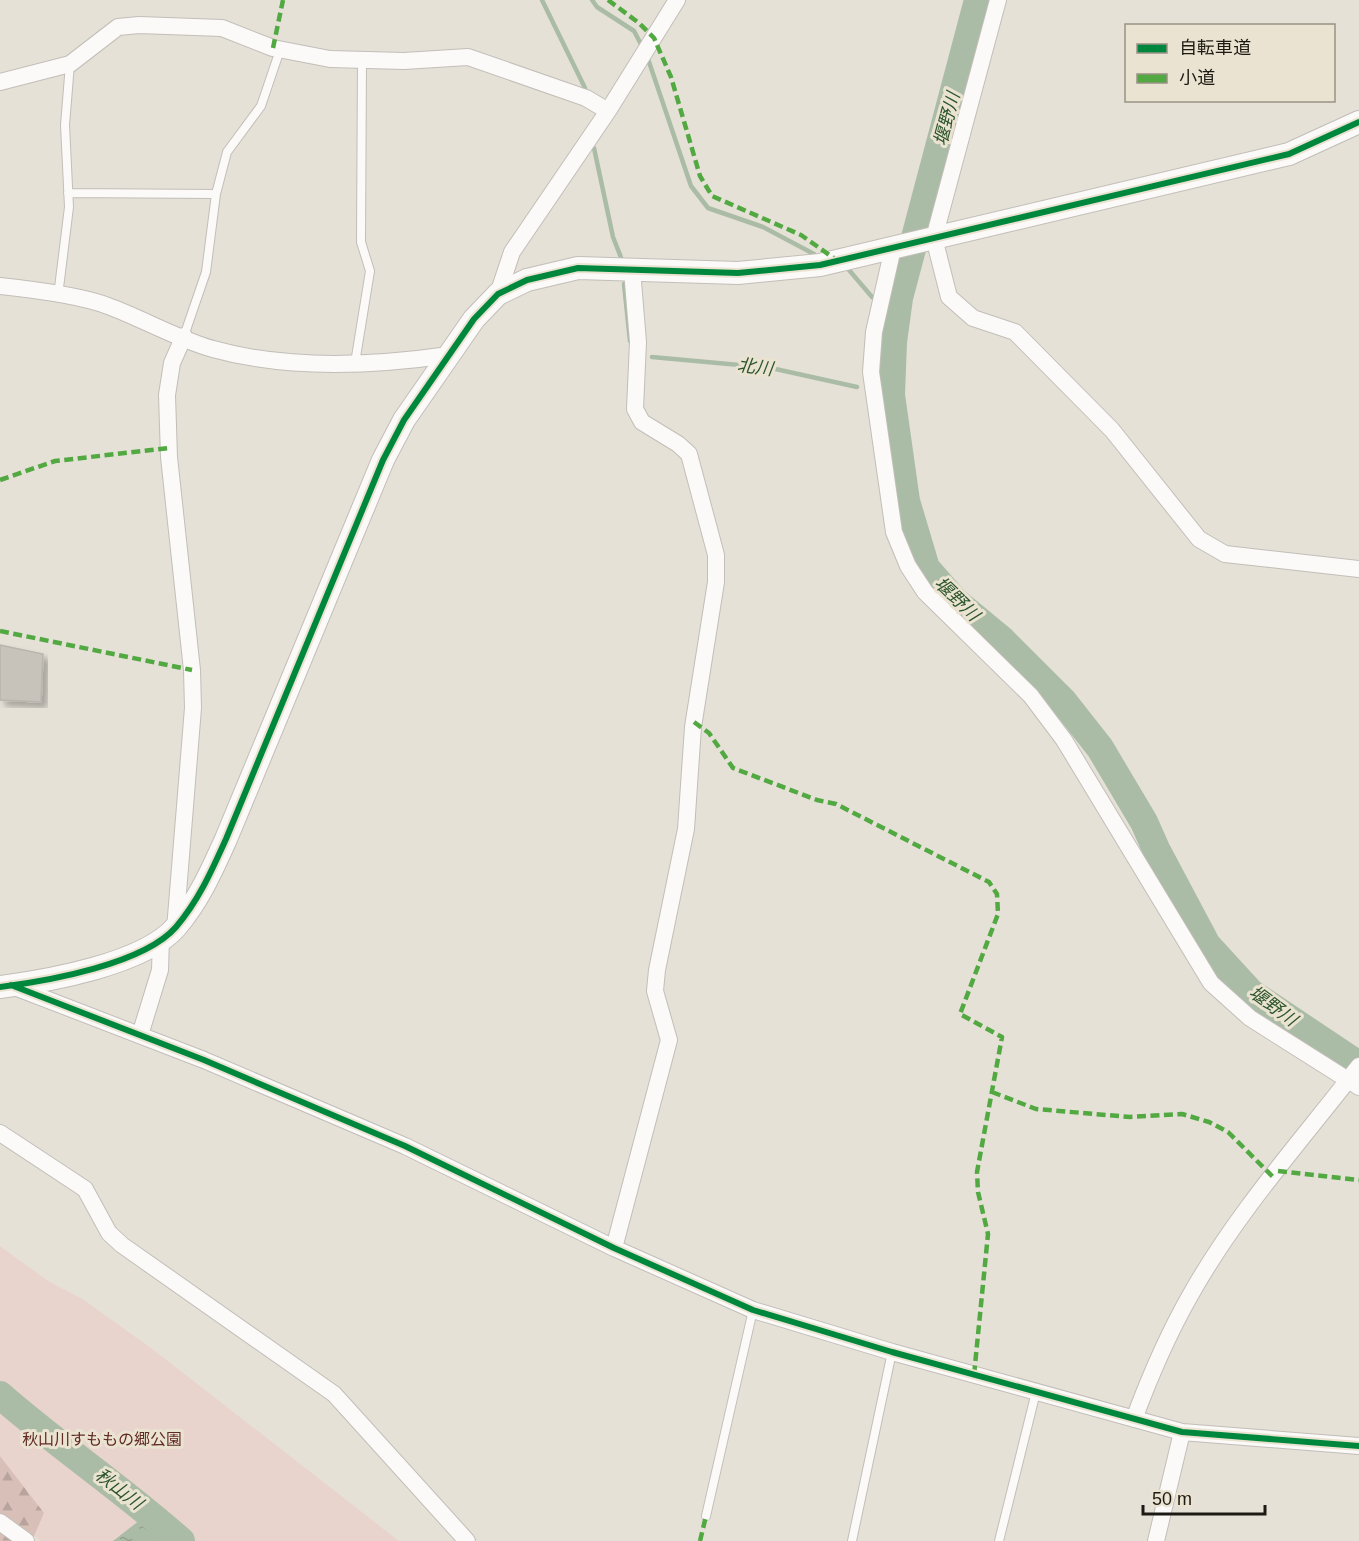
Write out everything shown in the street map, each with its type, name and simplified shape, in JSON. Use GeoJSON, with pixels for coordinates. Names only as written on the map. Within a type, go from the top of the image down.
{"type":"FeatureCollection","features":[{"type":"Feature","properties":{"kind":"street"},"geometry":{"type":"LineString","coordinates":[[498,294],[512,252],[608,111],[677,0]]}},
{"type":"Feature","properties":{"kind":"street"},"geometry":{"type":"LineString","coordinates":[[998,0],[931,238],[949,297],[973,318],[1015,332],[1112,430],[1199,539],[1225,554],[1359,569]]}},
{"type":"Feature","properties":{"kind":"street"},"geometry":{"type":"LineString","coordinates":[[0,82],[70,64],[118,27],[139,25],[222,28],[280,50],[330,59],[404,61],[468,57],[586,98],[608,111]]}},
{"type":"Feature","properties":{"kind":"street"},"geometry":{"type":"LineString","coordinates":[[4,985],[110,964],[146,949],[168,934],[202,891],[226,839],[383,460],[404,420],[449,355],[474,319],[498,294],[527,280],[578,268],[738,273],[820,266],[1289,154],[1359,122]]}},
{"type":"Feature","properties":{"kind":"street"},"geometry":{"type":"LineString","coordinates":[[896,247],[874,332],[871,372],[894,532],[908,566],[925,592],[1030,696],[1064,740],[1211,983],[1250,1018],[1354,1083]]}},
{"type":"Feature","properties":{"kind":"street"},"geometry":{"type":"LineString","coordinates":[[614,1248],[669,1040],[655,992],[657,970],[686,829],[693,727],[716,582],[717,555],[689,454],[678,444],[642,422],[635,409],[638,342],[632,270]]}},
{"type":"Feature","properties":{"kind":"street"},"geometry":{"type":"LineString","coordinates":[[0,286],[104,304],[211,348],[236,354],[294,362],[355,363],[397,363],[449,355]]}},
{"type":"Feature","properties":{"kind":"street"},"geometry":{"type":"LineString","coordinates":[[140,1035],[160,970],[168,934],[193,708],[192,670],[169,457],[167,395],[172,363],[184,336]]}},
{"type":"Feature","properties":{"kind":"street"},"geometry":{"type":"LineString","coordinates":[[4,985],[140,1035],[405,1146],[614,1248],[753,1310],[892,1352],[1182,1432],[1359,1446]]}},
{"type":"Feature","properties":{"kind":"street"},"geometry":{"type":"LineString","coordinates":[[1134,1419],[1154,1365],[1191,1294],[1227,1237],[1354,1083],[1359,1066]]}},
{"type":"Feature","properties":{"kind":"street"},"geometry":{"type":"LineString","coordinates":[[0,1132],[85,1189],[109,1233],[122,1245],[334,1395],[466,1541]]}},
{"type":"Feature","properties":{"kind":"street"},"geometry":{"type":"LineString","coordinates":[[1156,1541],[1182,1432]]}},
{"type":"Feature","properties":{"kind":"street"},"geometry":{"type":"LineString","coordinates":[[0,1522],[26,1541]]}},
{"type":"Feature","properties":{"kind":"lane"},"geometry":{"type":"LineString","coordinates":[[184,336],[206,272],[216,194],[227,152],[261,106],[280,50]]}},
{"type":"Feature","properties":{"kind":"lane"},"geometry":{"type":"LineString","coordinates":[[355,363],[370,271],[361,242],[363,60]]}},
{"type":"Feature","properties":{"kind":"lane"},"geometry":{"type":"LineString","coordinates":[[58,296],[68,193],[65,125],[70,64]]}},
{"type":"Feature","properties":{"kind":"lane"},"geometry":{"type":"LineString","coordinates":[[68,193],[216,194]]}},
{"type":"Feature","properties":{"kind":"lane"},"geometry":{"type":"LineString","coordinates":[[706,1516],[753,1310]]}},
{"type":"Feature","properties":{"kind":"lane"},"geometry":{"type":"LineString","coordinates":[[852,1541],[892,1352]]}},
{"type":"Feature","properties":{"kind":"lane"},"geometry":{"type":"LineString","coordinates":[[999,1541],[1036,1392]]}},
{"type":"Feature","properties":{"kind":"green space","name":"秋山川すももの郷公園"},"geometry":{"type":"Polygon","coordinates":[[[0,1246],[48,1281],[84,1300],[155,1351],[399,1541],[41,1541],[0,1512],[0,1246]]]}},
{"type":"Feature","properties":{"kind":"green space"},"geometry":{"type":"Polygon","coordinates":[[[0,1456],[44,1513],[32,1541],[0,1541],[0,1456]]]}},
{"type":"Feature","properties":{"kind":"water"},"geometry":{"type":"Polygon","coordinates":[[[140,1520],[164,1541],[113,1541],[140,1520]]]}},
{"type":"Feature","properties":{"kind":"building"},"geometry":{"type":"Polygon","coordinates":[[[0,645],[43,654],[41,702],[0,700],[0,645]]]}},
{"type":"Feature","properties":{"kind":"waterway","name":"北川"},"geometry":{"type":"LineString","coordinates":[[542,0],[585,88]]}},
{"type":"Feature","properties":{"kind":"waterway"},"geometry":{"type":"LineString","coordinates":[[592,0],[597,7],[634,31],[643,48]]}},
{"type":"Feature","properties":{"kind":"waterway","name":"堰野川"},"geometry":{"type":"LineString","coordinates":[[978,0],[899,298],[893,342],[891,395],[906,501],[926,568],[955,601],[1001,639],[1063,701],[1100,748],[1144,822],[1207,945],[1251,993],[1359,1065]]}},
{"type":"Feature","properties":{"kind":"waterway"},"geometry":{"type":"LineString","coordinates":[[647,56],[691,186],[708,208],[763,227],[814,254]]}},
{"type":"Feature","properties":{"kind":"waterway","name":"北川"},"geometry":{"type":"LineString","coordinates":[[594,148],[613,237],[622,260]]}},
{"type":"Feature","properties":{"kind":"waterway"},"geometry":{"type":"LineString","coordinates":[[849,270],[872,297]]}},
{"type":"Feature","properties":{"kind":"waterway","name":"北川"},"geometry":{"type":"LineString","coordinates":[[624,284],[630,341]]}},
{"type":"Feature","properties":{"kind":"waterway","name":"堰野川"},"geometry":{"type":"LineString","coordinates":[[887,330],[893,342]]}},
{"type":"Feature","properties":{"kind":"waterway","name":"北川"},"geometry":{"type":"LineString","coordinates":[[652,357],[771,368],[857,387]]}},
{"type":"Feature","properties":{"kind":"waterway","name":"秋山川"},"geometry":{"type":"LineString","coordinates":[[0,1395],[181,1541]]}},
{"type":"Feature","properties":{"kind":"marked path"},"geometry":{"type":"LineString","coordinates":[[273,48],[283,0]]}},
{"type":"Feature","properties":{"kind":"marked path"},"geometry":{"type":"LineString","coordinates":[[608,0],[639,23],[654,38],[671,77],[700,176],[712,196],[801,235],[838,261]]}},
{"type":"Feature","properties":{"kind":"marked path"},"geometry":{"type":"LineString","coordinates":[[0,480],[55,461],[169,448]]}},
{"type":"Feature","properties":{"kind":"marked path"},"geometry":{"type":"LineString","coordinates":[[0,631],[192,670]]}},
{"type":"Feature","properties":{"kind":"marked path"},"geometry":{"type":"LineString","coordinates":[[694,722],[709,733],[733,768],[817,800],[836,804],[989,882],[997,894],[998,914],[960,1014],[1002,1037],[977,1172],[978,1192],[988,1234],[974,1375]]}},
{"type":"Feature","properties":{"kind":"marked path"},"geometry":{"type":"LineString","coordinates":[[992,1092],[1036,1109],[1130,1117],[1182,1114],[1209,1122],[1228,1132],[1273,1177]]}},
{"type":"Feature","properties":{"kind":"marked path"},"geometry":{"type":"LineString","coordinates":[[1278,1171],[1359,1180]]}},
{"type":"Feature","properties":{"kind":"marked path"},"geometry":{"type":"LineString","coordinates":[[700,1541],[706,1516]]}},
{"type":"Feature","properties":{"kind":"cycle path"},"geometry":{"type":"LineString","coordinates":[[0,987],[68,975],[119,961],[161,940],[176,927],[192,906],[226,839],[383,460],[404,420],[474,319],[498,294],[527,280],[578,268],[738,273],[820,265],[1289,154],[1359,122]]}},
{"type":"Feature","properties":{"kind":"cycle path"},"geometry":{"type":"LineString","coordinates":[[11,985],[204,1060],[405,1146],[614,1248],[753,1310],[892,1352],[1182,1432],[1359,1446]]}}]}
